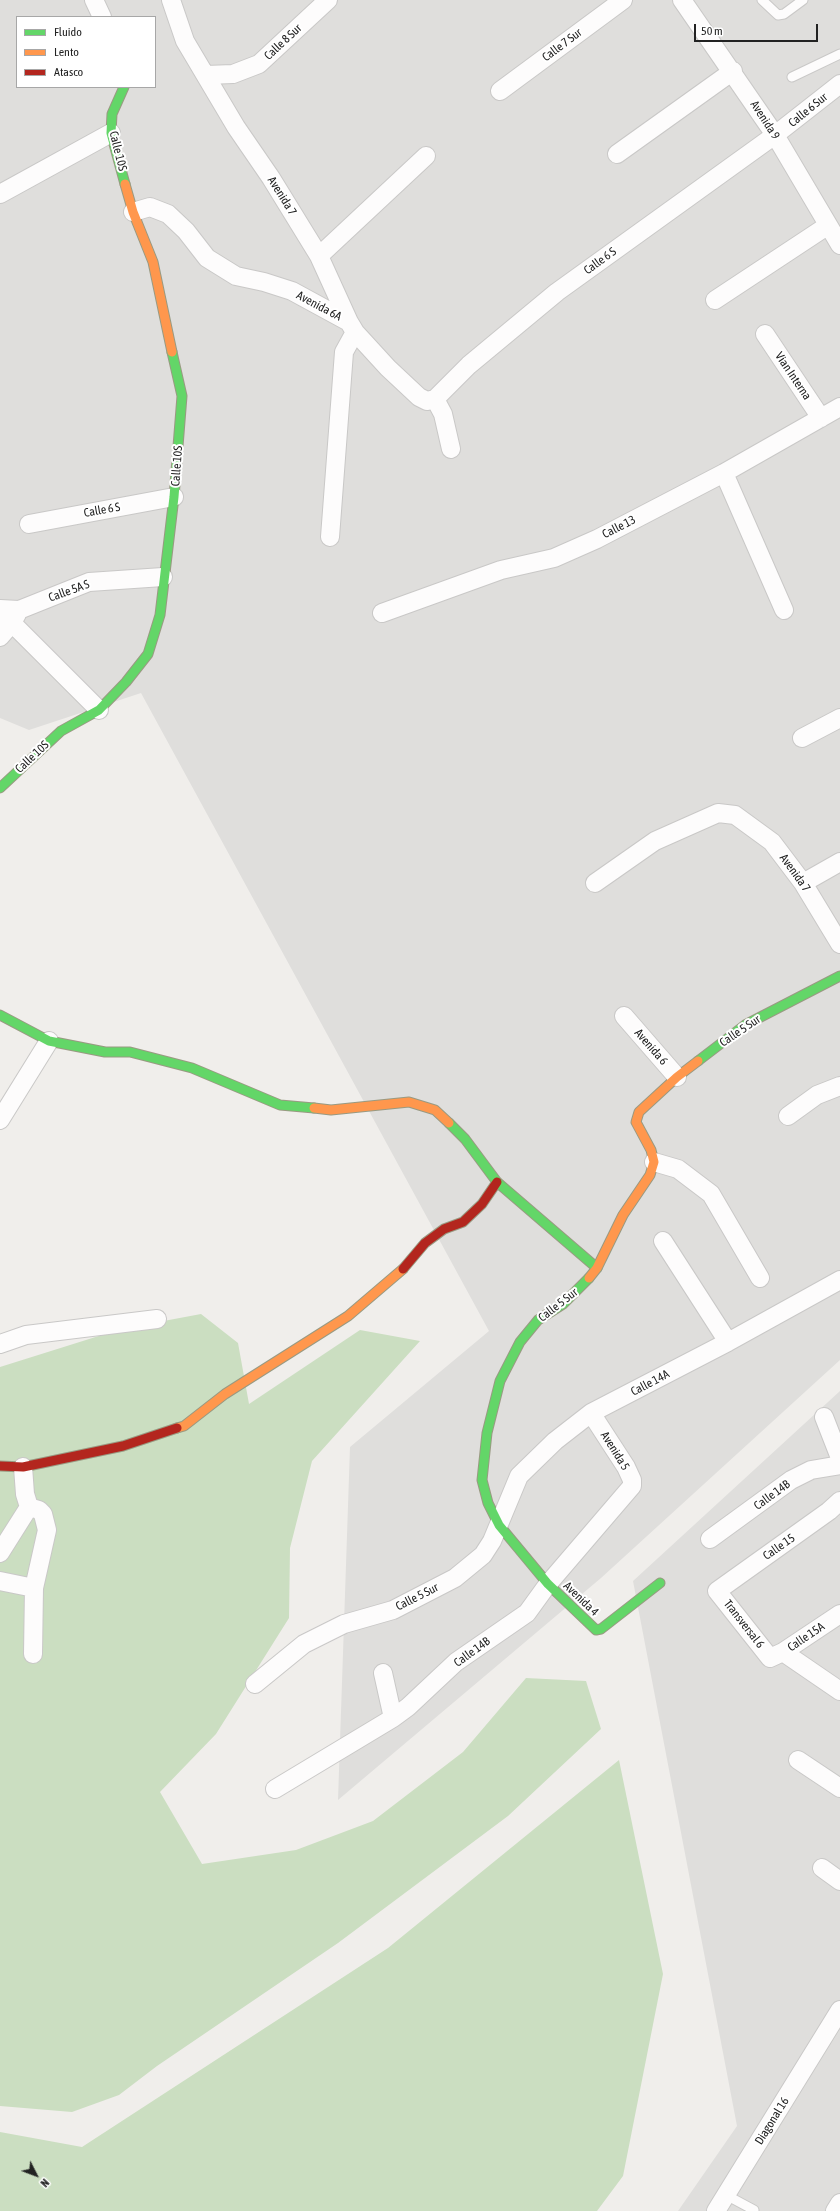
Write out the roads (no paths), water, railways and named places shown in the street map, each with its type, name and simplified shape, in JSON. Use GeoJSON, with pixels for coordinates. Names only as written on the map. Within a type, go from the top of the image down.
{"type":"FeatureCollection","features":[{"type":"Feature","properties":{"kind":"street"},"geometry":{"type":"LineString","coordinates":[[94,0],[102,16]]}},
{"type":"Feature","properties":{"kind":"street"},"geometry":{"type":"LineString","coordinates":[[171,0],[185,41],[206,75]]}},
{"type":"Feature","properties":{"kind":"street","name":"Calle 8 Sur"},"geometry":{"type":"LineString","coordinates":[[206,75],[233,74],[259,64],[328,0]]}},
{"type":"Feature","properties":{"kind":"street","name":"Calle 7 Sur"},"geometry":{"type":"LineString","coordinates":[[500,91],[623,0]]}},
{"type":"Feature","properties":{"kind":"street","name":"Avenida 9"},"geometry":{"type":"LineString","coordinates":[[682,0],[733,71],[776,135],[827,226],[840,245]]}},
{"type":"Feature","properties":{"kind":"street"},"geometry":{"type":"LineString","coordinates":[[618,154],[733,71]]}},
{"type":"Feature","properties":{"kind":"street","name":"Avenida 7"},"geometry":{"type":"LineString","coordinates":[[206,75],[236,127],[271,178],[319,256],[352,327]]}},
{"type":"Feature","properties":{"kind":"street","name":"Calle 6 Sur"},"geometry":{"type":"LineString","coordinates":[[776,135],[840,84]]}},
{"type":"Feature","properties":{"kind":"street","name":"Calle 10S"},"geometry":{"type":"LineString","coordinates":[[0,788],[61,731],[99,710],[126,682],[148,654],[160,615],[163,577],[174,497],[182,396],[153,262],[133,212],[111,133],[112,114],[124,88]]}},
{"type":"Feature","properties":{"kind":"street"},"geometry":{"type":"LineString","coordinates":[[0,194],[111,133]]}},
{"type":"Feature","properties":{"kind":"street","name":"Calle 6 S"},"geometry":{"type":"LineString","coordinates":[[435,399],[469,365],[557,292],[776,135]]}},
{"type":"Feature","properties":{"kind":"street"},"geometry":{"type":"LineString","coordinates":[[319,256],[426,156]]}},
{"type":"Feature","properties":{"kind":"street","name":"Avenida 6A"},"geometry":{"type":"LineString","coordinates":[[133,212],[150,207],[168,214],[186,231],[207,258],[236,276],[264,282],[292,291],[352,327],[388,368],[419,397],[427,401],[435,399]]}},
{"type":"Feature","properties":{"kind":"street"},"geometry":{"type":"LineString","coordinates":[[715,300],[827,226]]}},
{"type":"Feature","properties":{"kind":"street"},"geometry":{"type":"LineString","coordinates":[[330,537],[344,352],[352,327]]}},
{"type":"Feature","properties":{"kind":"street","name":"Vian Interna"},"geometry":{"type":"LineString","coordinates":[[765,334],[821,418]]}},
{"type":"Feature","properties":{"kind":"street"},"geometry":{"type":"LineString","coordinates":[[435,399],[443,414],[451,449]]}},
{"type":"Feature","properties":{"kind":"street","name":"Calle 13"},"geometry":{"type":"LineString","coordinates":[[382,613],[500,570],[554,558],[597,539],[724,473],[821,418],[839,411]]}},
{"type":"Feature","properties":{"kind":"street"},"geometry":{"type":"LineString","coordinates":[[724,473],[784,610]]}},
{"type":"Feature","properties":{"kind":"street","name":"Calle 6 S"},"geometry":{"type":"LineString","coordinates":[[29,524],[174,497]]}},
{"type":"Feature","properties":{"kind":"street","name":"Calle 5A S"},"geometry":{"type":"LineString","coordinates":[[8,613],[89,582],[163,577]]}},
{"type":"Feature","properties":{"kind":"street"},"geometry":{"type":"LineString","coordinates":[[0,637],[8,613],[99,710]]}},
{"type":"Feature","properties":{"kind":"street"},"geometry":{"type":"LineString","coordinates":[[802,738],[840,718]]}},
{"type":"Feature","properties":{"kind":"street","name":"Avenida 7"},"geometry":{"type":"LineString","coordinates":[[595,883],[655,841],[718,812],[735,815],[772,842],[804,883],[840,944]]}},
{"type":"Feature","properties":{"kind":"street"},"geometry":{"type":"LineString","coordinates":[[804,883],[840,862]]}},
{"type":"Feature","properties":{"kind":"street","name":"Calle 5 Sur"},"geometry":{"type":"LineString","coordinates":[[255,1684],[304,1644],[344,1624],[393,1610],[455,1578],[483,1555],[492,1541],[499,1525],[488,1504],[482,1480],[487,1433],[500,1381],[520,1342],[538,1320],[573,1296],[597,1268],[623,1215],[650,1175],[654,1162],[651,1150],[636,1122],[636,1117],[677,1077],[745,1025],[840,976]]}},
{"type":"Feature","properties":{"kind":"street"},"geometry":{"type":"LineString","coordinates":[[0,1015],[50,1041],[105,1052],[130,1052],[192,1068],[280,1105],[331,1110],[409,1102],[434,1110],[465,1139],[497,1182],[597,1268]]}},
{"type":"Feature","properties":{"kind":"street","name":"Avenida 6"},"geometry":{"type":"LineString","coordinates":[[624,1016],[677,1077]]}},
{"type":"Feature","properties":{"kind":"street"},"geometry":{"type":"LineString","coordinates":[[0,1120],[50,1041]]}},
{"type":"Feature","properties":{"kind":"street"},"geometry":{"type":"LineString","coordinates":[[788,1116],[817,1095],[840,1086]]}},
{"type":"Feature","properties":{"kind":"street"},"geometry":{"type":"LineString","coordinates":[[654,1162],[678,1169],[711,1194],[760,1278]]}},
{"type":"Feature","properties":{"kind":"street"},"geometry":{"type":"LineString","coordinates":[[0,1466],[23,1467],[123,1446],[184,1426],[224,1394],[322,1334],[348,1316],[405,1268],[425,1243],[444,1229],[463,1222],[482,1204],[497,1182]]}},
{"type":"Feature","properties":{"kind":"street"},"geometry":{"type":"LineString","coordinates":[[663,1241],[728,1342]]}},
{"type":"Feature","properties":{"kind":"street","name":"Calle 14A"},"geometry":{"type":"LineString","coordinates":[[499,1525],[519,1476],[555,1441],[591,1413],[728,1342],[840,1280]]}},
{"type":"Feature","properties":{"kind":"street"},"geometry":{"type":"LineString","coordinates":[[0,1344],[26,1335],[157,1319]]}},
{"type":"Feature","properties":{"kind":"street","name":"Avenida 5"},"geometry":{"type":"LineString","coordinates":[[591,1413],[632,1480],[632,1486],[629,1491]]}},
{"type":"Feature","properties":{"kind":"street"},"geometry":{"type":"LineString","coordinates":[[824,1417],[840,1458]]}},
{"type":"Feature","properties":{"kind":"street","name":"Calle 14B"},"geometry":{"type":"LineString","coordinates":[[710,1539],[791,1480],[811,1470],[840,1465]]}},
{"type":"Feature","properties":{"kind":"street"},"geometry":{"type":"LineString","coordinates":[[0,1553],[29,1507],[25,1494],[23,1467]]}},
{"type":"Feature","properties":{"kind":"street","name":"Calle 14B"},"geometry":{"type":"LineString","coordinates":[[275,1789],[393,1718],[456,1662],[527,1613],[548,1584],[629,1491]]}},
{"type":"Feature","properties":{"kind":"street","name":"Calle 15"},"geometry":{"type":"LineString","coordinates":[[717,1591],[830,1511],[840,1501]]}},
{"type":"Feature","properties":{"kind":"street"},"geometry":{"type":"LineString","coordinates":[[29,1507],[39,1510],[43,1514],[47,1530],[34,1588],[33,1654]]}},
{"type":"Feature","properties":{"kind":"street","name":"Avenida 4"},"geometry":{"type":"LineString","coordinates":[[499,1525],[548,1584],[596,1630],[601,1629],[660,1584]]}},
{"type":"Feature","properties":{"kind":"street"},"geometry":{"type":"LineString","coordinates":[[0,1581],[34,1588]]}},
{"type":"Feature","properties":{"kind":"street","name":"Transversal 6"},"geometry":{"type":"LineString","coordinates":[[717,1591],[777,1655],[840,1691]]}},
{"type":"Feature","properties":{"kind":"street","name":"Calle 15A"},"geometry":{"type":"LineString","coordinates":[[777,1655],[840,1614]]}},
{"type":"Feature","properties":{"kind":"street"},"geometry":{"type":"LineString","coordinates":[[383,1673],[393,1718]]}},
{"type":"Feature","properties":{"kind":"street"},"geometry":{"type":"LineString","coordinates":[[798,1760],[840,1788]]}},
{"type":"Feature","properties":{"kind":"street"},"geometry":{"type":"LineString","coordinates":[[822,1868],[840,1881]]}},
{"type":"Feature","properties":{"kind":"street","name":"Diagonal 16"},"geometry":{"type":"LineString","coordinates":[[716,2211],[840,2010]]}},
{"type":"Feature","properties":{"kind":"street"},"geometry":{"type":"LineString","coordinates":[[834,2211],[840,2203]]}},
{"type":"Feature","properties":{"kind":"lane"},"geometry":{"type":"LineString","coordinates":[[762,0],[778,15],[784,14],[803,0]]}},
{"type":"Feature","properties":{"kind":"lane"},"geometry":{"type":"LineString","coordinates":[[792,77],[840,54]]}},
{"type":"Feature","properties":{"kind":"lane"},"geometry":{"type":"LineString","coordinates":[[726,2195],[754,2210]]}}]}
